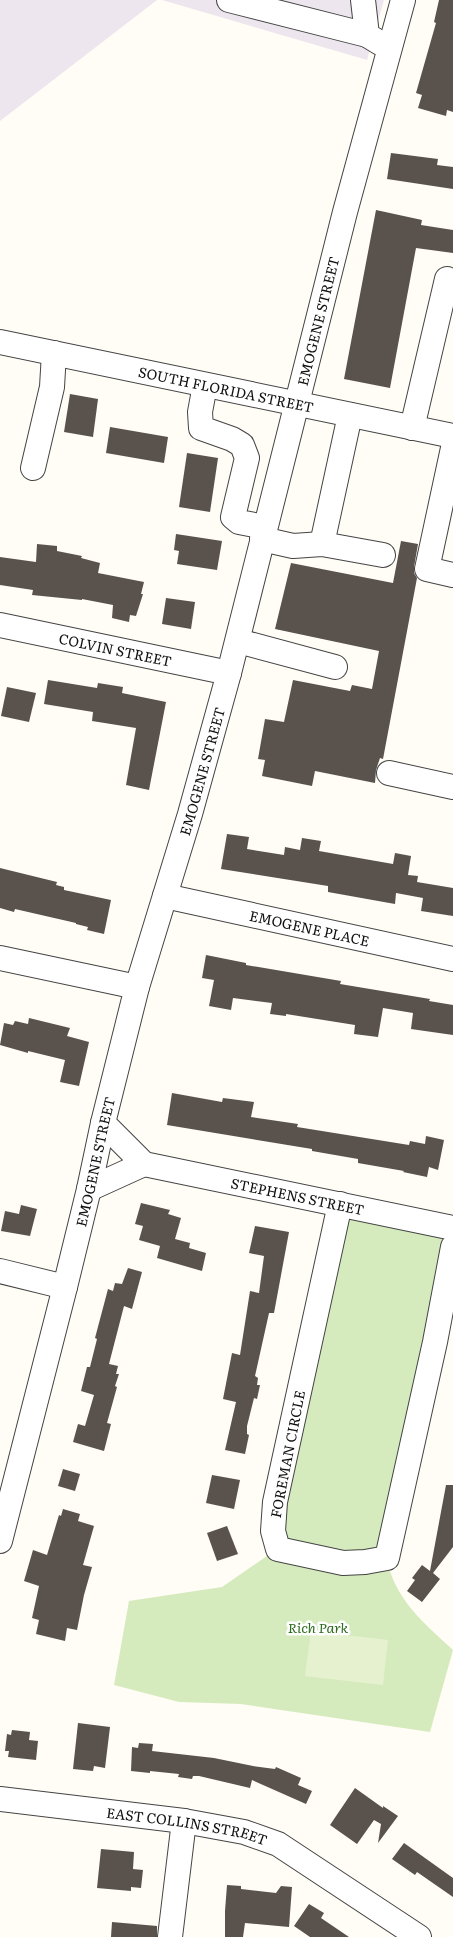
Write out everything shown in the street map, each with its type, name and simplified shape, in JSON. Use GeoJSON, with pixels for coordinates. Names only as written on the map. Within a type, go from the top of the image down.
{"type":"FeatureCollection","features":[{"type":"Feature","properties":{"kind":"street"},"geometry":{"type":"LineString","coordinates":[[228,0],[367,35],[389,50]]}},
{"type":"Feature","properties":{"kind":"street"},"geometry":{"type":"LineString","coordinates":[[363,0],[367,35]]}},
{"type":"Feature","properties":{"kind":"street","name":"EMOGENE STREET"},"geometry":{"type":"LineString","coordinates":[[0,1541],[89,1190],[102,1123],[137,987],[230,673],[263,533],[345,212],[403,0]]}},
{"type":"Feature","properties":{"kind":"street"},"geometry":{"type":"LineString","coordinates":[[412,428],[448,279]]}},
{"type":"Feature","properties":{"kind":"street","name":"SOUTH FLORIDA STREET"},"geometry":{"type":"LineString","coordinates":[[0,342],[453,436]]}},
{"type":"Feature","properties":{"kind":"street"},"geometry":{"type":"LineString","coordinates":[[33,468],[52,387],[54,353]]}},
{"type":"Feature","properties":{"kind":"street"},"geometry":{"type":"LineString","coordinates":[[205,385],[200,412],[201,428],[232,439],[242,445],[247,458],[232,518],[293,546],[322,544],[383,555]]}},
{"type":"Feature","properties":{"kind":"street"},"geometry":{"type":"LineString","coordinates":[[322,544],[350,415]]}},
{"type":"Feature","properties":{"kind":"street"},"geometry":{"type":"LineString","coordinates":[[453,448],[427,569],[453,575]]}},
{"type":"Feature","properties":{"kind":"street","name":"COLVIN STREET"},"geometry":{"type":"LineString","coordinates":[[0,625],[230,673]]}},
{"type":"Feature","properties":{"kind":"street"},"geometry":{"type":"LineString","coordinates":[[238,641],[335,667]]}},
{"type":"Feature","properties":{"kind":"street"},"geometry":{"type":"LineString","coordinates":[[389,774],[453,787]]}},
{"type":"Feature","properties":{"kind":"street","name":"EMOGENE PLACE"},"geometry":{"type":"LineString","coordinates":[[165,896],[453,959]]}},
{"type":"Feature","properties":{"kind":"street"},"geometry":{"type":"LineString","coordinates":[[0,958],[137,987]]}},
{"type":"Feature","properties":{"kind":"street"},"geometry":{"type":"LineString","coordinates":[[89,1190],[144,1164],[102,1123]]}},
{"type":"Feature","properties":{"kind":"street","name":"STEPHENS STREET"},"geometry":{"type":"LineString","coordinates":[[144,1164],[453,1228]]}},
{"type":"Feature","properties":{"kind":"street","name":"FOREMAN CIRCLE"},"geometry":{"type":"LineString","coordinates":[[340,1204],[275,1502],[273,1531],[278,1549],[343,1563],[366,1562],[386,1558],[435,1342],[453,1247]]}},
{"type":"Feature","properties":{"kind":"street"},"geometry":{"type":"LineString","coordinates":[[0,1271],[65,1287]]}},
{"type":"Feature","properties":{"kind":"street","name":"EAST COLLINS STREET"},"geometry":{"type":"LineString","coordinates":[[0,1799],[184,1821],[244,1832],[278,1844],[418,1937]]}},
{"type":"Feature","properties":{"kind":"street"},"geometry":{"type":"LineString","coordinates":[[170,1937],[184,1821]]}},
{"type":"Feature","properties":{"kind":"shaded area"},"geometry":{"type":"Polygon","coordinates":[[[0,0],[157,0],[0,121],[0,0]]]}},
{"type":"Feature","properties":{"kind":"shaded area"},"geometry":{"type":"Polygon","coordinates":[[[162,0],[384,0],[367,60],[162,0]]]}},
{"type":"Feature","properties":{"kind":"green space","name":"Rich Park"},"geometry":{"type":"Polygon","coordinates":[[[340,1204],[453,1228],[387,1558],[390,1572],[403,1598],[421,1620],[453,1650],[430,1732],[241,1704],[179,1702],[114,1685],[129,1601],[222,1587],[277,1549],[340,1204]]]}},
{"type":"Feature","properties":{"kind":"green space"},"geometry":{"type":"Polygon","coordinates":[[[311,1631],[388,1640],[383,1685],[305,1676],[311,1631]]]}},
{"type":"Feature","properties":{"kind":"building"},"geometry":{"type":"Polygon","coordinates":[[[439,0],[453,0],[453,112],[447,110],[446,116],[418,108],[422,95],[416,93],[436,23],[434,22],[439,0]]]}},
{"type":"Feature","properties":{"kind":"building"},"geometry":{"type":"Polygon","coordinates":[[[391,153],[438,159],[437,165],[453,167],[453,189],[387,179],[391,153]]]}},
{"type":"Feature","properties":{"kind":"building"},"geometry":{"type":"Polygon","coordinates":[[[376,210],[422,220],[421,225],[453,230],[453,253],[416,248],[390,388],[344,379],[376,210]]]}},
{"type":"Feature","properties":{"kind":"building"},"geometry":{"type":"Polygon","coordinates":[[[70,394],[98,399],[93,437],[64,432],[70,394]]]}},
{"type":"Feature","properties":{"kind":"building"},"geometry":{"type":"Polygon","coordinates":[[[110,427],[168,437],[164,463],[106,453],[110,427]]]}},
{"type":"Feature","properties":{"kind":"building"},"geometry":{"type":"Polygon","coordinates":[[[187,453],[218,458],[210,512],[179,507],[187,453]]]}},
{"type":"Feature","properties":{"kind":"building"},"geometry":{"type":"Polygon","coordinates":[[[176,534],[222,541],[217,570],[177,564],[179,551],[174,550],[176,534]]]}},
{"type":"Feature","properties":{"kind":"building"},"geometry":{"type":"Polygon","coordinates":[[[401,541],[418,544],[414,567],[414,573],[417,578],[383,759],[380,758],[376,770],[375,783],[315,771],[312,786],[262,776],[265,760],[258,759],[265,719],[284,722],[293,680],[350,691],[352,685],[372,689],[379,651],[275,629],[291,563],[393,583],[401,541]]]}},
{"type":"Feature","properties":{"kind":"building"},"geometry":{"type":"Polygon","coordinates":[[[37,544],[57,546],[57,551],[82,556],[81,558],[100,563],[98,573],[144,582],[141,594],[143,594],[136,616],[130,615],[129,622],[112,618],[113,605],[82,599],[32,595],[33,590],[0,585],[0,557],[36,562],[37,544]]]}},
{"type":"Feature","properties":{"kind":"building"},"geometry":{"type":"Polygon","coordinates":[[[166,598],[195,602],[191,629],[162,624],[166,598]]]}},
{"type":"Feature","properties":{"kind":"building"},"geometry":{"type":"Polygon","coordinates":[[[48,680],[97,688],[98,683],[123,687],[122,693],[166,702],[149,790],[126,785],[136,728],[92,721],[93,712],[44,704],[48,680]]]}},
{"type":"Feature","properties":{"kind":"building"},"geometry":{"type":"Polygon","coordinates":[[[7,687],[36,693],[29,722],[1,716],[7,687]]]}},
{"type":"Feature","properties":{"kind":"building"},"geometry":{"type":"Polygon","coordinates":[[[227,834],[249,837],[247,849],[284,855],[285,847],[300,850],[302,838],[321,841],[319,851],[393,864],[395,853],[411,856],[408,875],[418,876],[417,882],[453,888],[453,916],[421,911],[423,898],[396,893],[395,904],[328,892],[328,886],[221,869],[227,834]]]}},
{"type":"Feature","properties":{"kind":"building"},"geometry":{"type":"Polygon","coordinates":[[[0,868],[57,882],[56,885],[64,887],[64,890],[111,900],[104,934],[87,930],[88,927],[76,923],[15,909],[14,912],[0,908],[0,868]]]}},
{"type":"Feature","properties":{"kind":"building"},"geometry":{"type":"Polygon","coordinates":[[[206,955],[246,963],[246,965],[341,981],[340,984],[430,999],[429,1001],[453,1005],[453,1035],[411,1029],[413,1013],[383,1008],[378,1037],[354,1034],[355,1025],[286,1014],[286,1016],[270,1014],[272,1003],[233,998],[231,1010],[209,1006],[214,980],[202,978],[206,955]]]}},
{"type":"Feature","properties":{"kind":"building"},"geometry":{"type":"Polygon","coordinates":[[[29,1018],[70,1028],[67,1036],[89,1042],[79,1086],[60,1082],[65,1060],[0,1045],[4,1023],[13,1025],[15,1021],[28,1024],[29,1018]]]}},
{"type":"Feature","properties":{"kind":"building"},"geometry":{"type":"Polygon","coordinates":[[[172,1093],[222,1102],[223,1098],[254,1102],[251,1117],[298,1124],[297,1127],[409,1145],[410,1141],[425,1144],[426,1136],[444,1140],[438,1170],[429,1167],[427,1177],[358,1163],[358,1159],[312,1151],[312,1149],[167,1125],[172,1093]]]}},
{"type":"Feature","properties":{"kind":"building"},"geometry":{"type":"Polygon","coordinates":[[[141,1203],[170,1210],[168,1214],[181,1218],[175,1239],[190,1243],[189,1248],[206,1253],[202,1271],[157,1258],[160,1246],[139,1240],[143,1226],[135,1224],[141,1203]]]}},
{"type":"Feature","properties":{"kind":"building"},"geometry":{"type":"Polygon","coordinates":[[[21,1205],[37,1209],[30,1236],[1,1231],[5,1211],[19,1214],[21,1205]]]}},
{"type":"Feature","properties":{"kind":"building"},"geometry":{"type":"Polygon","coordinates":[[[255,1226],[289,1232],[274,1313],[269,1313],[255,1376],[258,1378],[257,1385],[260,1385],[257,1399],[254,1398],[247,1426],[247,1434],[249,1435],[245,1454],[225,1450],[236,1402],[223,1399],[232,1353],[240,1355],[250,1291],[259,1293],[264,1256],[249,1253],[255,1226]]]}},
{"type":"Feature","properties":{"kind":"building"},"geometry":{"type":"Polygon","coordinates":[[[128,1268],[142,1272],[132,1309],[124,1306],[109,1364],[118,1366],[116,1374],[119,1374],[107,1423],[111,1424],[104,1451],[73,1442],[78,1424],[85,1426],[94,1395],[81,1391],[87,1367],[90,1367],[97,1339],[95,1338],[108,1289],[113,1291],[115,1283],[122,1284],[128,1268]]]}},
{"type":"Feature","properties":{"kind":"building"},"geometry":{"type":"Polygon","coordinates":[[[63,1469],[80,1474],[75,1491],[58,1486],[63,1469]]]}},
{"type":"Feature","properties":{"kind":"building"},"geometry":{"type":"Polygon","coordinates":[[[212,1475],[240,1480],[234,1509],[206,1503],[212,1475]]]}},
{"type":"Feature","properties":{"kind":"building"},"geometry":{"type":"Polygon","coordinates":[[[446,1485],[453,1485],[453,1547],[433,1573],[440,1579],[422,1602],[407,1591],[415,1580],[412,1578],[422,1565],[430,1571],[446,1485]]]}},
{"type":"Feature","properties":{"kind":"building"},"geometry":{"type":"Polygon","coordinates":[[[63,1509],[80,1514],[78,1521],[94,1526],[83,1565],[92,1567],[77,1630],[67,1628],[65,1641],[36,1634],[39,1620],[32,1618],[39,1586],[24,1581],[33,1550],[47,1555],[59,1515],[61,1516],[63,1509]]]}},
{"type":"Feature","properties":{"kind":"building"},"geometry":{"type":"Polygon","coordinates":[[[227,1526],[238,1554],[217,1561],[207,1533],[227,1526]]]}},
{"type":"Feature","properties":{"kind":"building"},"geometry":{"type":"Polygon","coordinates":[[[78,1723],[110,1727],[105,1768],[94,1766],[93,1771],[73,1769],[78,1723]]]}},
{"type":"Feature","properties":{"kind":"building"},"geometry":{"type":"Polygon","coordinates":[[[12,1730],[30,1732],[29,1740],[38,1741],[36,1760],[8,1757],[9,1751],[5,1751],[7,1734],[11,1735],[12,1730]]]}},
{"type":"Feature","properties":{"kind":"building"},"geometry":{"type":"Polygon","coordinates":[[[139,1743],[153,1744],[152,1751],[214,1758],[275,1769],[276,1767],[301,1778],[298,1785],[312,1791],[306,1804],[252,1780],[250,1788],[199,1776],[193,1776],[192,1779],[178,1777],[179,1774],[131,1771],[132,1747],[138,1748],[139,1743]]]}},
{"type":"Feature","properties":{"kind":"building"},"geometry":{"type":"Polygon","coordinates":[[[355,1788],[398,1816],[378,1843],[381,1824],[374,1820],[357,1844],[330,1825],[355,1788]]]}},
{"type":"Feature","properties":{"kind":"building"},"geometry":{"type":"Polygon","coordinates":[[[404,1843],[453,1878],[453,1897],[417,1872],[415,1875],[392,1859],[404,1843]]]}},
{"type":"Feature","properties":{"kind":"building"},"geometry":{"type":"Polygon","coordinates":[[[101,1849],[134,1852],[133,1869],[143,1870],[141,1888],[131,1887],[131,1891],[97,1888],[101,1849]]]}},
{"type":"Feature","properties":{"kind":"building"},"geometry":{"type":"Polygon","coordinates":[[[227,1885],[241,1886],[241,1889],[276,1893],[281,1886],[292,1887],[289,1927],[245,1923],[243,1937],[225,1937],[227,1885]]]}},
{"type":"Feature","properties":{"kind":"building"},"geometry":{"type":"Polygon","coordinates":[[[309,1904],[324,1913],[321,1918],[349,1937],[310,1937],[294,1926],[309,1904]]]}},
{"type":"Feature","properties":{"kind":"building"},"geometry":{"type":"Polygon","coordinates":[[[112,1922],[157,1926],[157,1937],[111,1937],[112,1922]]]}}]}
